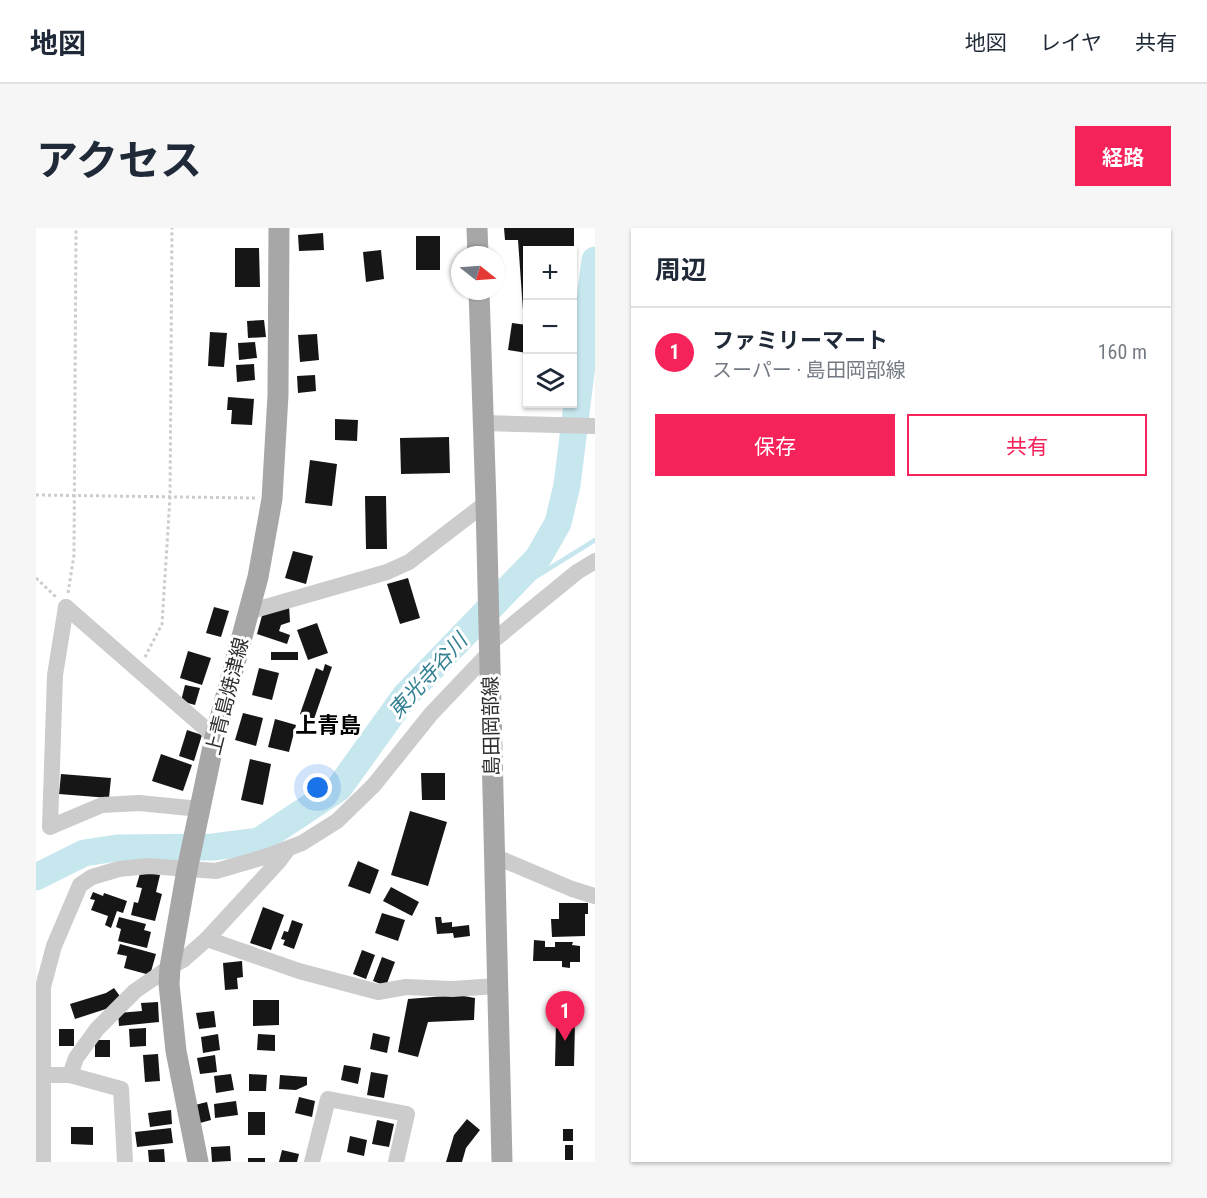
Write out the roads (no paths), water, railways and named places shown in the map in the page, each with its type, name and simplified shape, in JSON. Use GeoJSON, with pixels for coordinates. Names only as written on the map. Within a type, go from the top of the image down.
{"type":"FeatureCollection","features":[{"type":"Feature","properties":{"kind":"main road","name":"上青島焼津線"},"geometry":{"type":"LineString","coordinates":[[198,1162],[176,1052],[169,984],[170,967],[187,870],[215,737],[258,577],[272,499],[278,395],[279,228]]}},
{"type":"Feature","properties":{"kind":"main road"},"geometry":{"type":"LineString","coordinates":[[477,228],[478,246]]}},
{"type":"Feature","properties":{"kind":"main road","name":"島田岡部線"},"geometry":{"type":"LineString","coordinates":[[479,300],[502,1162]]}},
{"type":"Feature","properties":{"kind":"street"},"geometry":{"type":"LineString","coordinates":[[483,423],[595,426]]}},
{"type":"Feature","properties":{"kind":"street"},"geometry":{"type":"LineString","coordinates":[[248,612],[387,572],[409,562],[486,503]]}},
{"type":"Feature","properties":{"kind":"street"},"geometry":{"type":"LineString","coordinates":[[43,1162],[44,987],[54,946],[80,885],[92,877],[119,869],[149,866],[216,871],[302,843],[337,821],[366,792],[489,649],[577,572],[595,561]]}},
{"type":"Feature","properties":{"kind":"street"},"geometry":{"type":"LineString","coordinates":[[199,812],[139,803],[102,806],[50,827],[55,675],[66,607],[215,737]]}},
{"type":"Feature","properties":{"kind":"street"},"geometry":{"type":"LineString","coordinates":[[70,1075],[76,1058],[97,1029],[135,991],[183,960],[207,939],[279,861],[288,848]]}},
{"type":"Feature","properties":{"kind":"street"},"geometry":{"type":"LineString","coordinates":[[494,856],[572,889],[595,896]]}},
{"type":"Feature","properties":{"kind":"street"},"geometry":{"type":"LineString","coordinates":[[207,939],[299,971],[378,992],[406,987],[452,989],[497,986]]}},
{"type":"Feature","properties":{"kind":"street"},"geometry":{"type":"LineString","coordinates":[[43,1075],[70,1075],[121,1089],[125,1162]]}},
{"type":"Feature","properties":{"kind":"street"},"geometry":{"type":"LineString","coordinates":[[312,1162],[328,1099],[407,1114],[396,1162]]}},
{"type":"Feature","properties":{"kind":"waterway","name":"東光寺谷川"},"geometry":{"type":"LineString","coordinates":[[36,877],[84,853],[117,848],[213,847],[259,841],[339,788],[405,696],[538,558],[558,523],[567,485],[595,260]]}},
{"type":"Feature","properties":{"kind":"waterway"},"geometry":{"type":"LineString","coordinates":[[497,614],[534,578],[595,540]]}},
{"type":"Feature","properties":{"kind":"place","name":"ファミリーマート"},"geometry":{"type":"Point","coordinates":[565,1041]}},
{"type":"Feature","properties":{"kind":"district","name":"上青島"},"geometry":{"type":"Point","coordinates":[328,725]}}]}
